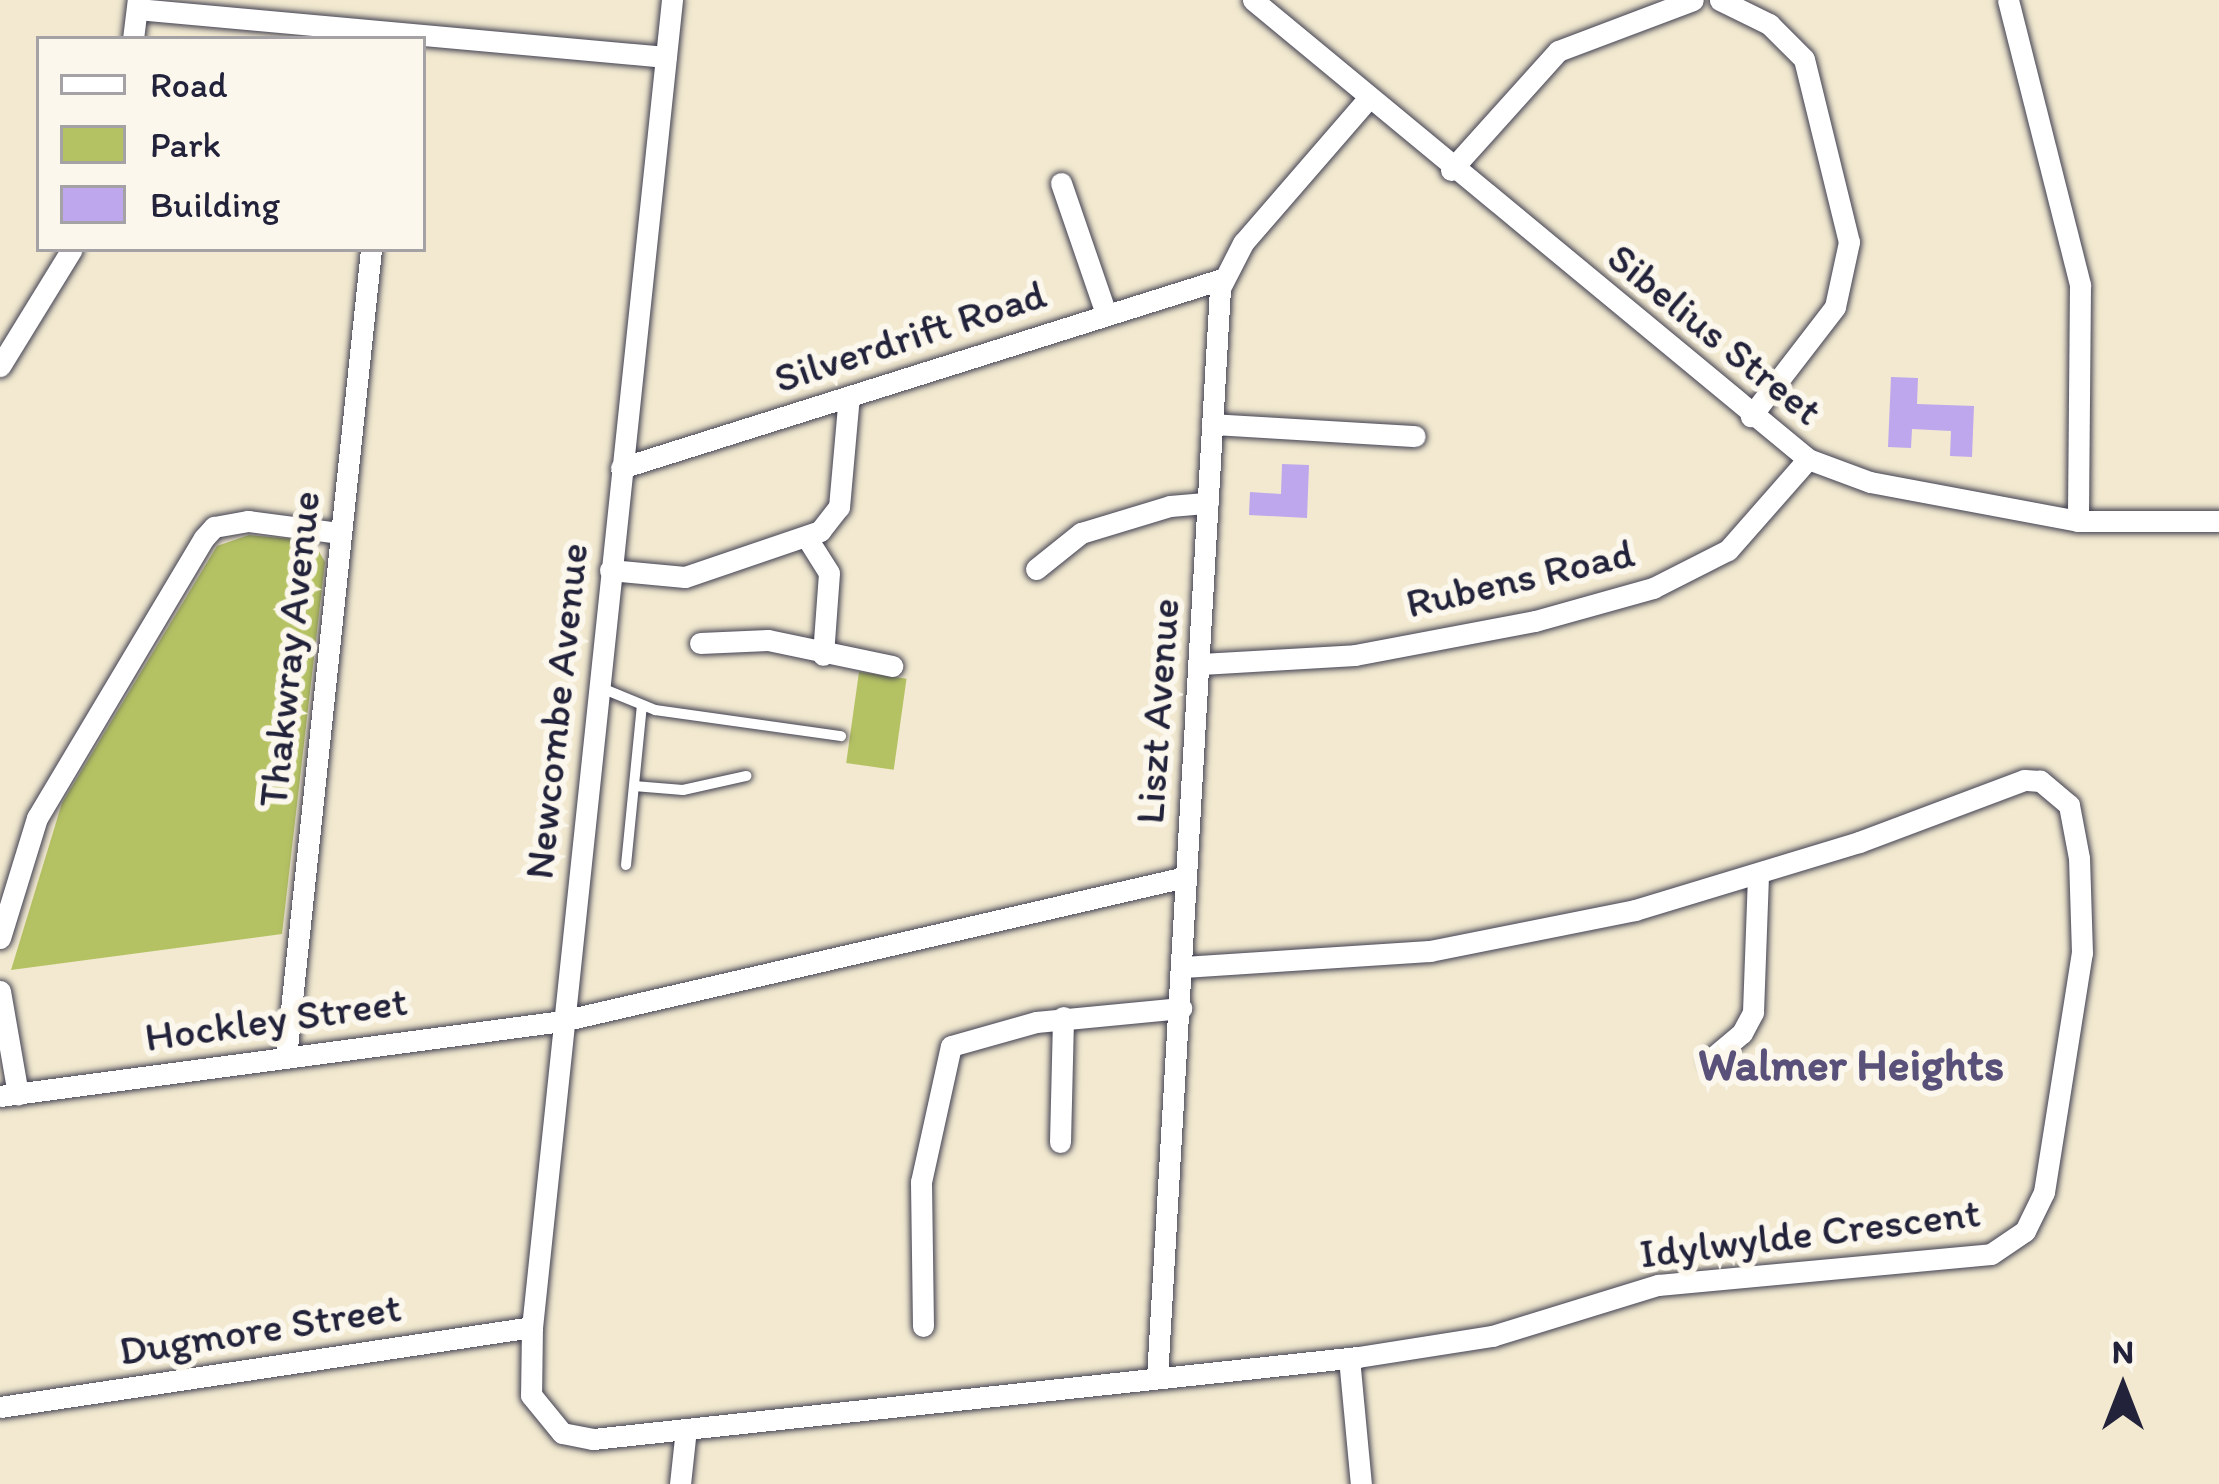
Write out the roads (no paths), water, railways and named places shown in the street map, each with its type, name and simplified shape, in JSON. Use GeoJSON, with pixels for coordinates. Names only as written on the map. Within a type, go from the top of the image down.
{"type":"FeatureCollection","features":[{"type":"Feature","properties":{"kind":"street","name":"Newcombe Avenue"},"geometry":{"type":"LineString","coordinates":[[551,1426],[531,1395],[532,1327],[672,0]]}},
{"type":"Feature","properties":{"kind":"street","name":"Sibelius Street"},"geometry":{"type":"LineString","coordinates":[[1253,0],[1450,170],[1808,459],[1870,482],[2078,521],[2219,521]]}},
{"type":"Feature","properties":{"kind":"street"},"geometry":{"type":"LineString","coordinates":[[1450,170],[1558,51],[1693,0]]}},
{"type":"Feature","properties":{"kind":"street"},"geometry":{"type":"LineString","coordinates":[[1720,0],[1769,24],[1804,59],[1849,242],[1835,307],[1751,416]]}},
{"type":"Feature","properties":{"kind":"street"},"geometry":{"type":"LineString","coordinates":[[2008,0],[2080,285],[2078,521]]}},
{"type":"Feature","properties":{"kind":"street"},"geometry":{"type":"LineString","coordinates":[[133,36],[137,4],[386,36]]}},
{"type":"Feature","properties":{"kind":"street"},"geometry":{"type":"LineString","coordinates":[[426,39],[666,57]]}},
{"type":"Feature","properties":{"kind":"street","name":"Liszt Avenue"},"geometry":{"type":"LineString","coordinates":[[1157,1378],[1222,279],[1250,235],[1367,100]]}},
{"type":"Feature","properties":{"kind":"street"},"geometry":{"type":"LineString","coordinates":[[1061,183],[1106,314]]}},
{"type":"Feature","properties":{"kind":"street"},"geometry":{"type":"LineString","coordinates":[[0,366],[70,252]]}},
{"type":"Feature","properties":{"kind":"street","name":"Thakwray Avenue"},"geometry":{"type":"LineString","coordinates":[[286,1057],[370,252]]}},
{"type":"Feature","properties":{"kind":"street","name":"Silverdrift Road"},"geometry":{"type":"LineString","coordinates":[[621,468],[1222,279]]}},
{"type":"Feature","properties":{"kind":"street"},"geometry":{"type":"LineString","coordinates":[[610,570],[685,577],[807,538],[839,507],[850,396]]}},
{"type":"Feature","properties":{"kind":"street"},"geometry":{"type":"LineString","coordinates":[[1212,424],[1415,436]]}},
{"type":"Feature","properties":{"kind":"street","name":"Rubens Road"},"geometry":{"type":"LineString","coordinates":[[1201,664],[1355,655],[1634,595],[1718,558],[1808,459]]}},
{"type":"Feature","properties":{"kind":"street"},"geometry":{"type":"LineString","coordinates":[[1036,569],[1081,533],[1170,506],[1208,503]]}},
{"type":"Feature","properties":{"kind":"street"},"geometry":{"type":"LineString","coordinates":[[0,938],[37,818],[204,538],[214,527],[248,521],[339,533]]}},
{"type":"Feature","properties":{"kind":"street"},"geometry":{"type":"LineString","coordinates":[[807,538],[829,573],[823,655]]}},
{"type":"Feature","properties":{"kind":"street"},"geometry":{"type":"LineString","coordinates":[[700,643],[768,640],[892,666]]}},
{"type":"Feature","properties":{"kind":"street","name":"Idylwylde Crescent"},"geometry":{"type":"LineString","coordinates":[[551,1426],[593,1438],[1349,1358],[1492,1336],[1658,1285],[1976,1258],[2025,1231],[2044,1192],[2063,1101],[2082,953],[2069,805],[2040,781],[2024,780],[1758,874],[1635,910],[1430,951],[1183,967]]}},
{"type":"Feature","properties":{"kind":"street"},"geometry":{"type":"LineString","coordinates":[[1711,1059],[1742,1034],[1753,1012],[1758,874]]}},
{"type":"Feature","properties":{"kind":"street","name":"Hockley Street"},"geometry":{"type":"LineString","coordinates":[[9,1095],[562,1021],[1185,877]]}},
{"type":"Feature","properties":{"kind":"street"},"geometry":{"type":"LineString","coordinates":[[0,991],[9,1095]]}},
{"type":"Feature","properties":{"kind":"street"},"geometry":{"type":"LineString","coordinates":[[923,1326],[921,1182],[945,1056],[964,1036],[1063,1017],[1180,1008]]}},
{"type":"Feature","properties":{"kind":"street"},"geometry":{"type":"LineString","coordinates":[[1060,1142],[1063,1017]]}},
{"type":"Feature","properties":{"kind":"street","name":"Dugmore Street"},"geometry":{"type":"LineString","coordinates":[[0,1407],[532,1327]]}},
{"type":"Feature","properties":{"kind":"street"},"geometry":{"type":"LineString","coordinates":[[1349,1358],[1361,1484]]}},
{"type":"Feature","properties":{"kind":"street"},"geometry":{"type":"LineString","coordinates":[[680,1484],[686,1430]]}},
{"type":"Feature","properties":{"kind":"lane"},"geometry":{"type":"LineString","coordinates":[[598,687],[643,706],[841,736]]}},
{"type":"Feature","properties":{"kind":"lane"},"geometry":{"type":"LineString","coordinates":[[626,865],[643,706]]}},
{"type":"Feature","properties":{"kind":"lane"},"geometry":{"type":"LineString","coordinates":[[634,786],[683,790],[746,776]]}},
{"type":"Feature","properties":{"kind":"district","name":"Walmer Heights"},"geometry":{"type":"Point","coordinates":[1851,1065]}}]}
